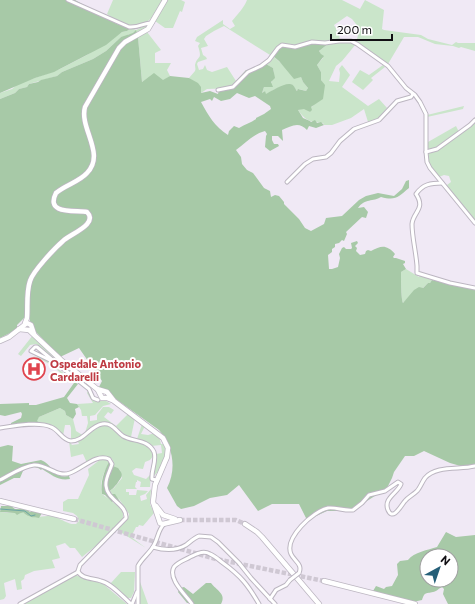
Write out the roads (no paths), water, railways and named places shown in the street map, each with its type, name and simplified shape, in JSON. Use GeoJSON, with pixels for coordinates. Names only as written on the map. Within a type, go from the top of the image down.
{"type":"FeatureCollection","features":[{"type":"Feature","properties":{"kind":"main road"},"geometry":{"type":"LineString","coordinates":[[158,520],[160,516],[164,515],[180,520],[161,523],[158,520],[154,508],[153,499],[156,480],[167,457],[168,448],[165,441],[160,434],[114,401],[103,396],[98,389],[61,360],[34,334],[27,325],[29,287],[32,277],[63,241],[87,225],[90,220],[90,216],[87,212],[64,211],[55,205],[54,200],[56,193],[59,190],[88,172],[93,163],[93,150],[84,114],[85,107],[119,48],[125,42],[146,31],[165,0]]}},
{"type":"Feature","properties":{"kind":"main road"},"geometry":{"type":"LineString","coordinates":[[0,340],[9,337],[27,325]]}},
{"type":"Feature","properties":{"kind":"main road"},"geometry":{"type":"LineString","coordinates":[[153,499],[157,509],[167,520],[165,523]]}},
{"type":"Feature","properties":{"kind":"main road"},"geometry":{"type":"LineString","coordinates":[[0,501],[74,519]]}},
{"type":"Feature","properties":{"kind":"main road"},"geometry":{"type":"LineString","coordinates":[[245,524],[262,537],[319,604]]}},
{"type":"Feature","properties":{"kind":"main road"},"geometry":{"type":"LineString","coordinates":[[324,581],[415,604]]}},
{"type":"Feature","properties":{"kind":"street"},"geometry":{"type":"LineString","coordinates":[[68,0],[129,27],[137,28],[149,22],[152,23]]}},
{"type":"Feature","properties":{"kind":"street"},"geometry":{"type":"LineString","coordinates":[[218,90],[233,87],[248,72],[261,66],[269,60],[282,45],[295,47],[312,42],[325,43],[345,41],[351,41],[357,44],[388,66],[420,102],[426,114],[427,162],[430,168],[475,223]]}},
{"type":"Feature","properties":{"kind":"street"},"geometry":{"type":"LineString","coordinates":[[287,182],[305,164],[313,159],[326,157],[331,153],[340,141],[354,128],[379,120],[397,101],[411,97],[413,94]]}},
{"type":"Feature","properties":{"kind":"street"},"geometry":{"type":"LineString","coordinates":[[426,152],[437,149],[475,120]]}},
{"type":"Feature","properties":{"kind":"street"},"geometry":{"type":"LineString","coordinates":[[442,183],[427,185],[416,194],[420,201],[420,208],[412,224],[417,272],[450,283],[475,288]]}},
{"type":"Feature","properties":{"kind":"street"},"geometry":{"type":"LineString","coordinates":[[56,363],[31,351],[37,347],[89,389],[93,398],[103,396]]}},
{"type":"Feature","properties":{"kind":"street"},"geometry":{"type":"LineString","coordinates":[[0,428],[40,424],[46,425],[52,427],[65,439],[72,441],[82,437],[98,425],[104,423],[108,424],[122,436],[144,442],[151,447],[155,457],[152,479],[156,480]]}},
{"type":"Feature","properties":{"kind":"street"},"geometry":{"type":"LineString","coordinates":[[0,480],[34,465],[41,466],[58,474],[69,474],[99,458],[105,457],[109,459],[112,464],[106,484],[107,491],[125,511],[126,518],[78,568],[78,572],[20,604]]}},
{"type":"Feature","properties":{"kind":"street"},"geometry":{"type":"LineString","coordinates":[[270,599],[276,590],[286,585],[299,572],[300,565],[290,552],[290,546],[292,539],[313,516],[329,508],[353,510],[369,495],[385,491],[398,482],[401,484],[391,496],[387,506],[390,513],[394,513],[400,510],[405,501],[417,491],[425,478],[432,473],[440,470],[475,466]]}},
{"type":"Feature","properties":{"kind":"street"},"geometry":{"type":"LineString","coordinates":[[78,572],[83,576],[104,582],[133,604],[137,592],[138,566],[140,561],[153,547],[157,535],[158,520]]}},
{"type":"Feature","properties":{"kind":"street"},"geometry":{"type":"LineString","coordinates":[[157,535],[165,523]]}},
{"type":"Feature","properties":{"kind":"street"},"geometry":{"type":"LineString","coordinates":[[153,547],[166,550],[175,549],[185,546],[199,536],[211,538],[218,542],[239,563],[275,604]]}},
{"type":"Feature","properties":{"kind":"street"},"geometry":{"type":"LineString","coordinates":[[192,604],[179,589],[173,571],[175,566],[179,563],[200,552],[205,552],[215,557],[238,574],[251,590],[259,604]]}},
{"type":"Feature","properties":{"kind":"street"},"geometry":{"type":"LineString","coordinates":[[125,599],[130,600],[136,598]]}},
{"type":"Feature","properties":{"kind":"street"},"geometry":{"type":"LineString","coordinates":[[136,598],[138,604]]}},
{"type":"Feature","properties":{"kind":"waterway"},"geometry":{"type":"LineString","coordinates":[[0,509],[25,511],[31,516],[35,515]]}},
{"type":"Feature","properties":{"kind":"tunnel"},"geometry":{"type":"LineString","coordinates":[[74,519],[216,559],[324,581]]}},
{"type":"Feature","properties":{"kind":"tunnel"},"geometry":{"type":"LineString","coordinates":[[180,520],[236,520],[245,524]]}},
{"type":"Feature","properties":{"kind":"place","name":"Ospedale Antonio Cardarelli"},"geometry":{"type":"Point","coordinates":[34,369]}}]}
